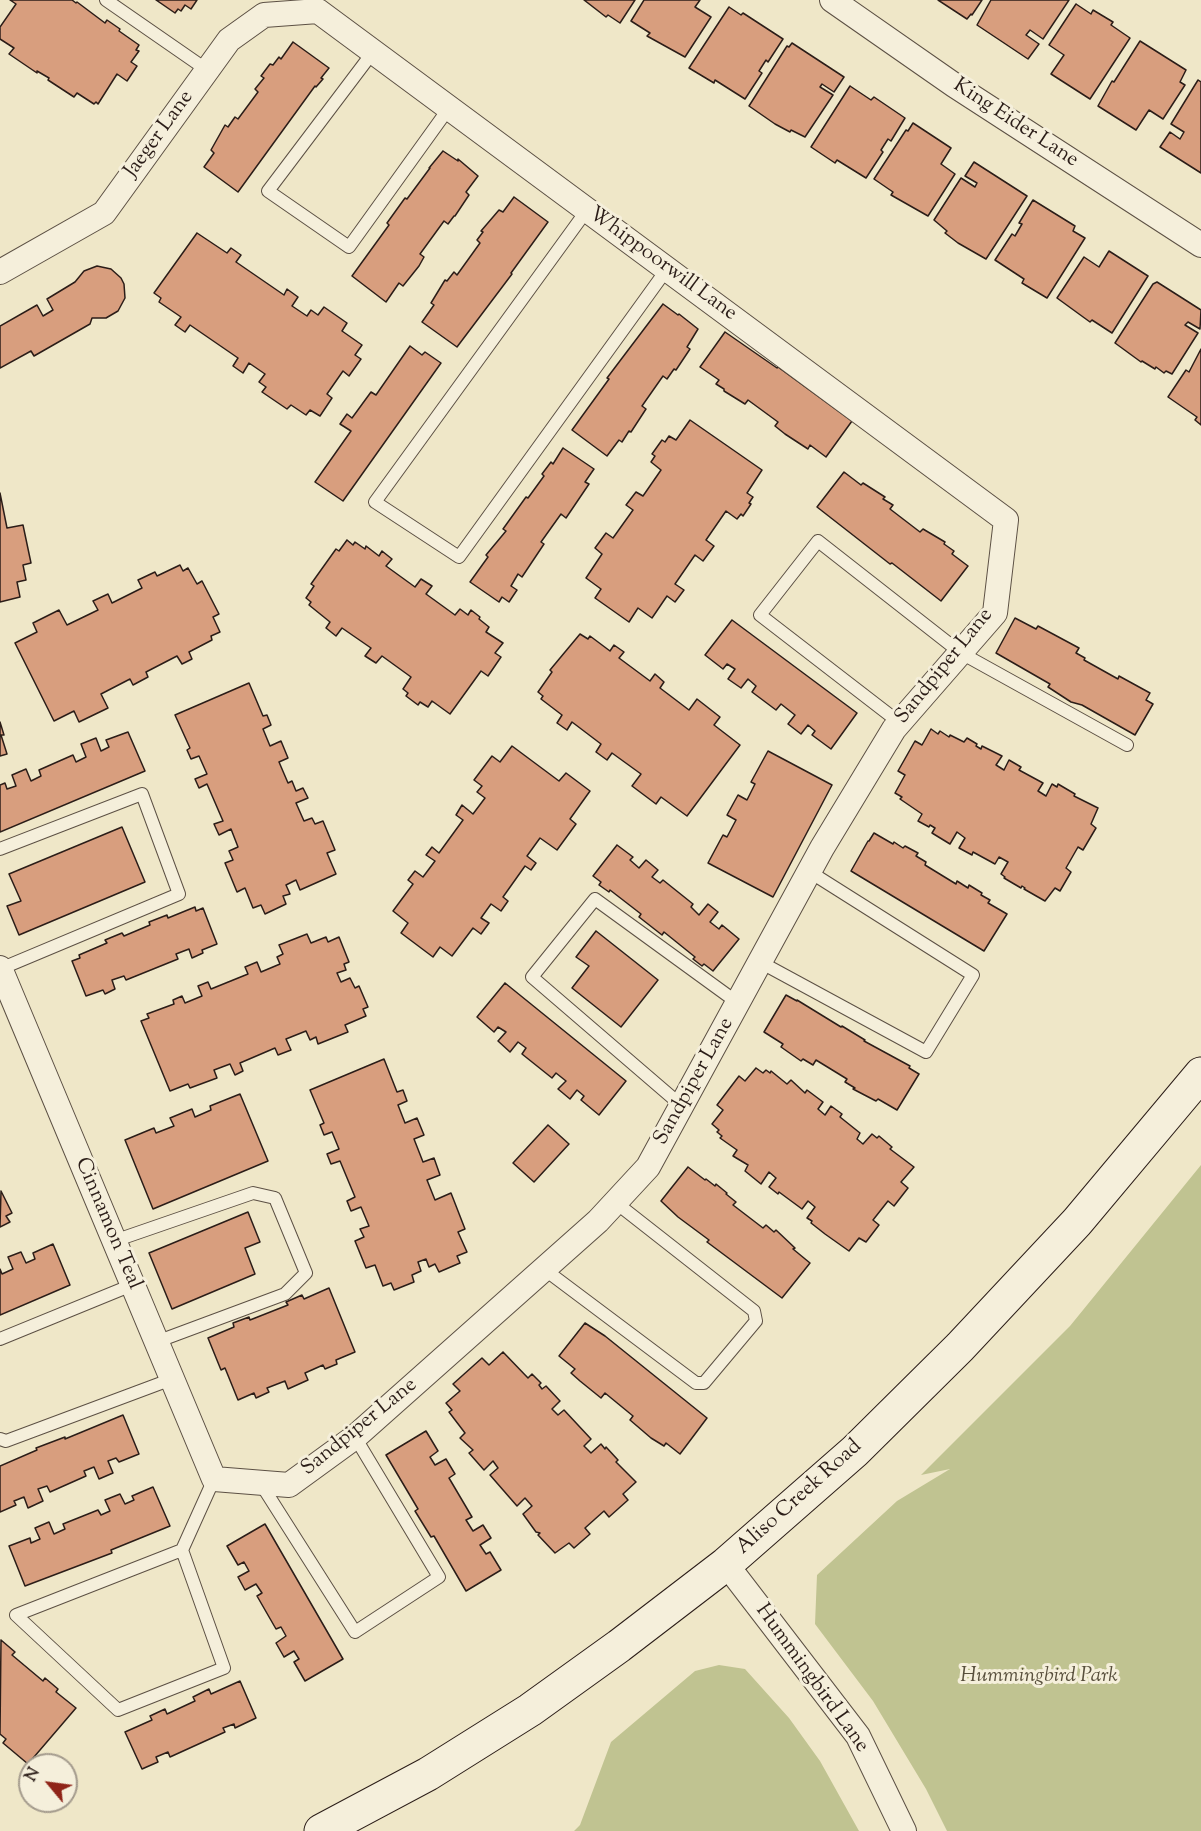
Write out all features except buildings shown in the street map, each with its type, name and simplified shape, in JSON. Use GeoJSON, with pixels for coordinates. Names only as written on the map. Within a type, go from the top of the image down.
{"type":"FeatureCollection","features":[{"type":"Feature","properties":{"kind":"main road","name":"Aliso Creek Road"},"geometry":{"type":"LineString","coordinates":[[321,1831],[428,1774],[530,1710],[619,1646],[726,1564],[855,1451],[960,1347],[1077,1222],[1201,1074]]}},
{"type":"Feature","properties":{"kind":"street","name":"King Eider Lane"},"geometry":{"type":"LineString","coordinates":[[832,0],[954,85],[1201,245]]}},
{"type":"Feature","properties":{"kind":"street","name":"Jaeger Lane"},"geometry":{"type":"LineString","coordinates":[[4,260],[104,213],[229,40],[264,15],[318,11]]}},
{"type":"Feature","properties":{"kind":"street","name":"Whippoorwill Lane"},"geometry":{"type":"LineString","coordinates":[[318,11],[1005,520]]}},
{"type":"Feature","properties":{"kind":"street","name":"Sandpiper Lane"},"geometry":{"type":"LineString","coordinates":[[214,1479],[289,1485],[355,1437],[597,1221],[648,1167],[810,872],[894,729],[995,613],[1005,520]]}},
{"type":"Feature","properties":{"kind":"street","name":"Cinnamon Teal"},"geometry":{"type":"LineString","coordinates":[[2,978],[214,1479]]}},
{"type":"Feature","properties":{"kind":"street","name":"Hummingbird Lane"},"geometry":{"type":"LineString","coordinates":[[726,1564],[858,1736],[904,1831]]}},
{"type":"Feature","properties":{"kind":"lane"},"geometry":{"type":"LineString","coordinates":[[106,0],[207,70]]}},
{"type":"Feature","properties":{"kind":"lane"},"geometry":{"type":"LineString","coordinates":[[373,52],[268,191],[349,248],[448,108]]}},
{"type":"Feature","properties":{"kind":"lane"},"geometry":{"type":"LineString","coordinates":[[587,210],[375,502],[459,557],[667,269]]}},
{"type":"Feature","properties":{"kind":"lane"},"geometry":{"type":"LineString","coordinates":[[900,723],[760,615],[818,541],[961,653],[1127,745]]}},
{"type":"Feature","properties":{"kind":"lane"},"geometry":{"type":"LineString","coordinates":[[0,849],[142,794],[180,894],[2,978]]}},
{"type":"Feature","properties":{"kind":"lane"},"geometry":{"type":"LineString","coordinates":[[760,962],[926,1052],[973,975],[810,872]]}},
{"type":"Feature","properties":{"kind":"lane"},"geometry":{"type":"LineString","coordinates":[[682,1106],[532,977],[595,899],[738,1003]]}},
{"type":"Feature","properties":{"kind":"lane"},"geometry":{"type":"LineString","coordinates":[[114,1241],[253,1193],[275,1198],[306,1273],[285,1294],[156,1342]]}},
{"type":"Feature","properties":{"kind":"lane"},"geometry":{"type":"LineString","coordinates":[[544,1269],[696,1383],[704,1383],[756,1321],[754,1311],[615,1202]]}},
{"type":"Feature","properties":{"kind":"lane"},"geometry":{"type":"LineString","coordinates":[[0,1339],[132,1285]]}},
{"type":"Feature","properties":{"kind":"lane"},"geometry":{"type":"LineString","coordinates":[[0,1439],[6,1441],[172,1379]]}},
{"type":"Feature","properties":{"kind":"lane"},"geometry":{"type":"LineString","coordinates":[[261,1483],[355,1632],[439,1577],[355,1437]]}},
{"type":"Feature","properties":{"kind":"lane"},"geometry":{"type":"LineString","coordinates":[[182,1550],[16,1615],[118,1710],[224,1668],[182,1550],[214,1479]]}},
{"type":"Feature","properties":{"kind":"green space","name":"Hummingbird Park"},"geometry":{"type":"Polygon","coordinates":[[[1201,1165],[1201,1831],[947,1831],[926,1789],[873,1701],[815,1624],[817,1575],[897,1501],[950,1469],[921,1475],[1070,1326],[1201,1165]]]}},
{"type":"Feature","properties":{"kind":"green space"},"geometry":{"type":"Polygon","coordinates":[[[719,1665],[745,1669],[789,1718],[820,1761],[859,1831],[574,1831],[580,1825],[611,1742],[695,1671],[719,1665]]]}}]}
